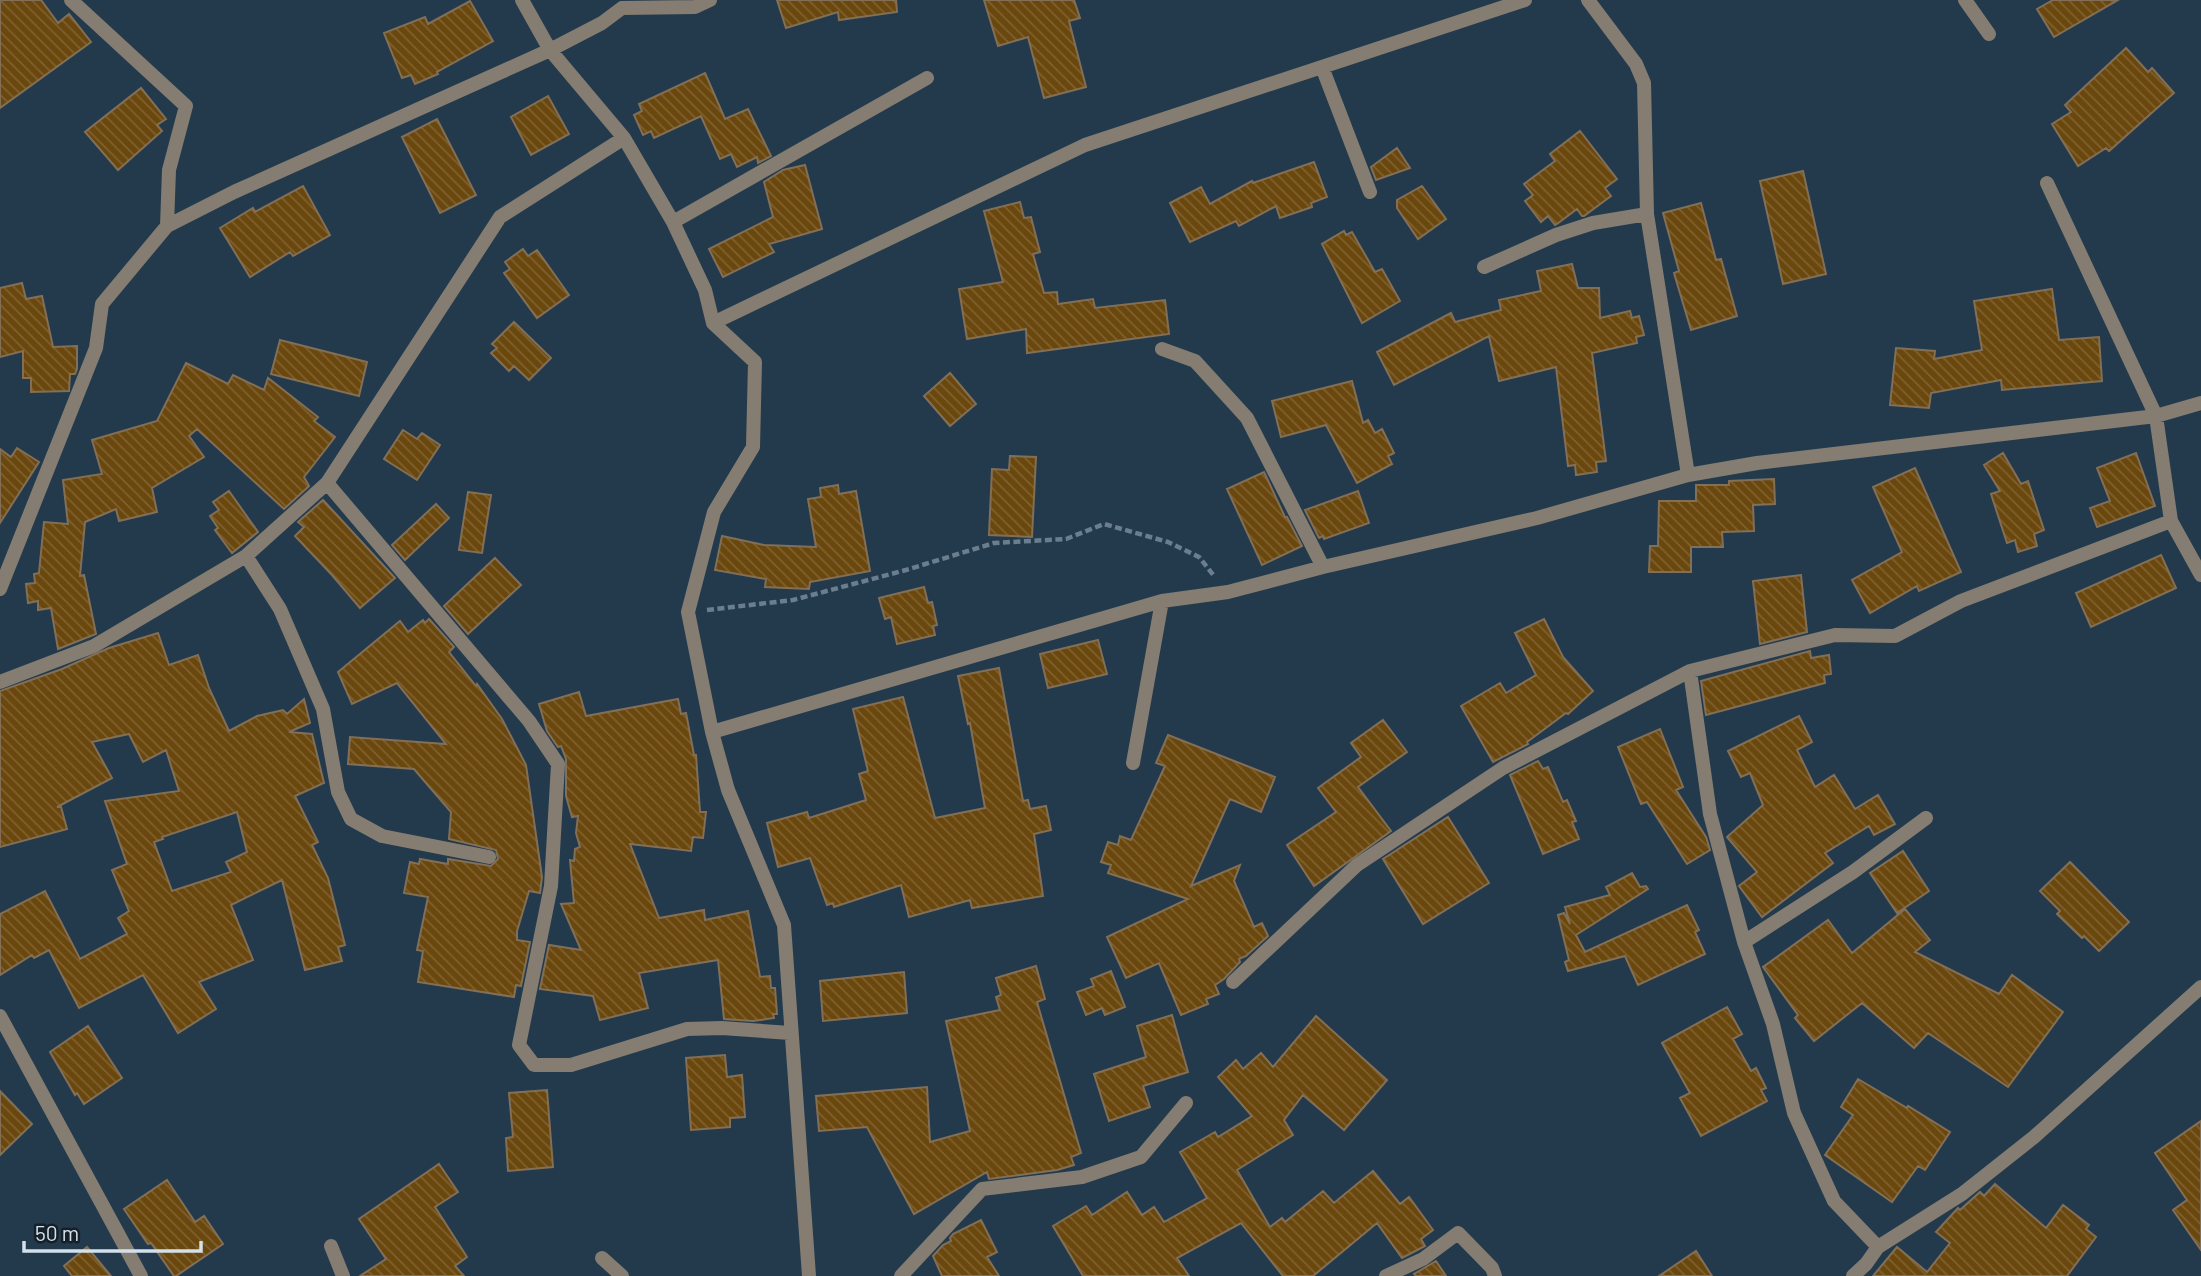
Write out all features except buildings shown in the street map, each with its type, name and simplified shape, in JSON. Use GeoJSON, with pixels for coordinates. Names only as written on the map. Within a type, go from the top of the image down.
{"type":"FeatureCollection","features":[{"type":"Feature","properties":{"kind":"street"},"geometry":{"type":"LineString","coordinates":[[71,0],[186,106],[169,170],[167,226]]}},
{"type":"Feature","properties":{"kind":"street"},"geometry":{"type":"LineString","coordinates":[[522,0],[550,50],[624,138],[673,222],[705,290],[713,323],[755,362],[753,447],[714,512],[688,612],[712,732],[728,790],[784,925],[809,1276]]}},
{"type":"Feature","properties":{"kind":"street"},"geometry":{"type":"LineString","coordinates":[[0,589],[96,348],[102,304],[167,226],[234,192],[550,50],[602,23],[622,8],[695,7],[710,0]]}},
{"type":"Feature","properties":{"kind":"street"},"geometry":{"type":"LineString","coordinates":[[713,323],[1086,145],[1525,0]]}},
{"type":"Feature","properties":{"kind":"street"},"geometry":{"type":"LineString","coordinates":[[1588,0],[1636,64],[1644,83],[1647,214],[1688,475]]}},
{"type":"Feature","properties":{"kind":"street"},"geometry":{"type":"LineString","coordinates":[[1965,0],[1989,34]]}},
{"type":"Feature","properties":{"kind":"street"},"geometry":{"type":"LineString","coordinates":[[1322,67],[1370,192]]}},
{"type":"Feature","properties":{"kind":"street"},"geometry":{"type":"LineString","coordinates":[[673,222],[928,78]]}},
{"type":"Feature","properties":{"kind":"street"},"geometry":{"type":"LineString","coordinates":[[0,682],[94,646],[246,556],[327,483],[500,217],[624,138]]}},
{"type":"Feature","properties":{"kind":"street"},"geometry":{"type":"LineString","coordinates":[[2047,183],[2156,416],[2171,522],[2201,575]]}},
{"type":"Feature","properties":{"kind":"street"},"geometry":{"type":"LineString","coordinates":[[1484,267],[1556,235],[1593,223],[1647,214]]}},
{"type":"Feature","properties":{"kind":"street"},"geometry":{"type":"LineString","coordinates":[[1162,349],[1195,361],[1247,418],[1323,567]]}},
{"type":"Feature","properties":{"kind":"street"},"geometry":{"type":"LineString","coordinates":[[712,732],[1162,601],[1228,593],[1323,567],[1536,518],[1688,475],[1770,462],[2156,416],[2201,403]]}},
{"type":"Feature","properties":{"kind":"street"},"geometry":{"type":"LineString","coordinates":[[327,483],[529,721],[558,764],[551,886],[519,1045],[534,1065],[571,1065],[687,1029],[722,1028],[790,1033]]}},
{"type":"Feature","properties":{"kind":"street"},"geometry":{"type":"LineString","coordinates":[[1233,982],[1357,865],[1503,768],[1690,671],[1835,635],[1895,636],[1961,601],[2171,522]]}},
{"type":"Feature","properties":{"kind":"street"},"geometry":{"type":"LineString","coordinates":[[246,556],[280,609],[323,709],[338,792],[351,819],[382,835],[489,857]]}},
{"type":"Feature","properties":{"kind":"street"},"geometry":{"type":"LineString","coordinates":[[1133,763],[1162,601]]}},
{"type":"Feature","properties":{"kind":"street"},"geometry":{"type":"LineString","coordinates":[[1690,671],[1710,814],[1744,942],[1773,1024],[1794,1113],[1834,1201],[1878,1247]]}},
{"type":"Feature","properties":{"kind":"street"},"geometry":{"type":"LineString","coordinates":[[1744,942],[1853,872],[1926,818]]}},
{"type":"Feature","properties":{"kind":"street"},"geometry":{"type":"LineString","coordinates":[[1853,1276],[1878,1247],[1962,1194],[2034,1138],[2201,987]]}},
{"type":"Feature","properties":{"kind":"street"},"geometry":{"type":"LineString","coordinates":[[0,1016],[141,1276]]}},
{"type":"Feature","properties":{"kind":"street"},"geometry":{"type":"LineString","coordinates":[[901,1276],[982,1189],[1082,1177],[1141,1157],[1186,1103]]}},
{"type":"Feature","properties":{"kind":"street"},"geometry":{"type":"LineString","coordinates":[[1386,1276],[1423,1259],[1458,1233],[1492,1268],[1495,1276]]}},
{"type":"Feature","properties":{"kind":"street"},"geometry":{"type":"LineString","coordinates":[[331,1246],[343,1276]]}},
{"type":"Feature","properties":{"kind":"street"},"geometry":{"type":"LineString","coordinates":[[602,1258],[622,1276]]}},
{"type":"Feature","properties":{"kind":"path"},"geometry":{"type":"LineString","coordinates":[[688,612],[793,600],[994,543],[1066,539],[1104,524],[1168,542],[1199,557],[1228,593]]}}]}
